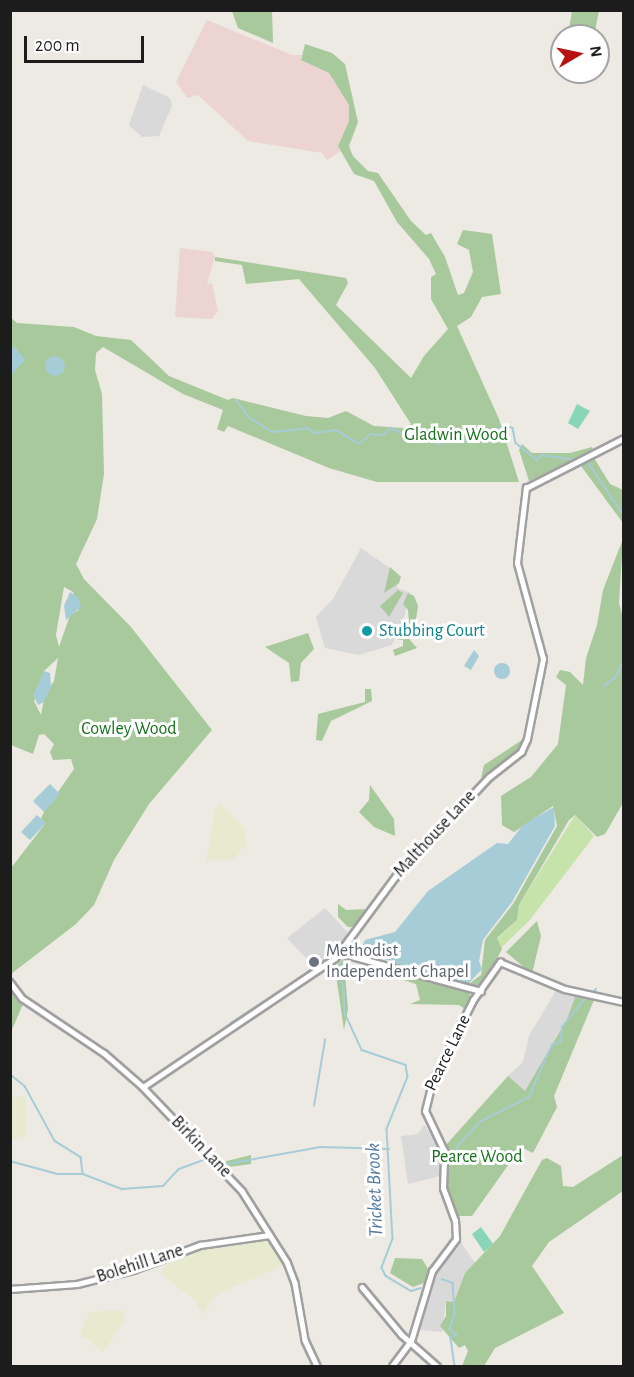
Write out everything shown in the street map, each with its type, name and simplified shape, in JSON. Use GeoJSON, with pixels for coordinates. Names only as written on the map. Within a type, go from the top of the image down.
{"type":"FeatureCollection","features":[{"type":"Feature","properties":{"kind":"street","name":"Malthouse Lane"},"geometry":{"type":"LineString","coordinates":[[143,1087],[340,953],[395,877],[489,777],[525,746],[543,659],[517,563],[526,488],[578,464],[624,438]]}},
{"type":"Feature","properties":{"kind":"street"},"geometry":{"type":"LineString","coordinates":[[347,942],[352,954]]}},
{"type":"Feature","properties":{"kind":"street"},"geometry":{"type":"LineString","coordinates":[[340,953],[352,954],[480,991]]}},
{"type":"Feature","properties":{"kind":"street","name":"Pearce Lane"},"geometry":{"type":"LineString","coordinates":[[411,1341],[432,1271],[456,1236],[443,1188],[444,1151],[427,1119],[426,1097],[473,1000],[500,962],[508,962],[556,986],[624,1002]]}},
{"type":"Feature","properties":{"kind":"street","name":"Birkin Lane"},"geometry":{"type":"LineString","coordinates":[[10,982],[22,998],[104,1053],[143,1087],[243,1191],[270,1235],[295,1283],[305,1340],[317,1366]]}},
{"type":"Feature","properties":{"kind":"street"},"geometry":{"type":"LineString","coordinates":[[471,990],[473,1000]]}},
{"type":"Feature","properties":{"kind":"street","name":"Bolehill Lane"},"geometry":{"type":"LineString","coordinates":[[10,1289],[77,1284],[133,1270],[200,1245],[270,1235]]}},
{"type":"Feature","properties":{"kind":"street"},"geometry":{"type":"LineString","coordinates":[[362,1287],[437,1366]]}},
{"type":"Feature","properties":{"kind":"street"},"geometry":{"type":"LineString","coordinates":[[392,1366],[411,1341]]}},
{"type":"Feature","properties":{"kind":"shaded area"},"geometry":{"type":"Polygon","coordinates":[[[207,20],[292,55],[302,55],[301,60],[329,73],[349,105],[349,121],[338,146],[341,151],[327,160],[322,153],[248,141],[198,95],[187,98],[176,82],[207,20]]]}},
{"type":"Feature","properties":{"kind":"shaded area"},"geometry":{"type":"Polygon","coordinates":[[[143,85],[170,98],[172,106],[159,136],[142,137],[129,125],[143,85]]]}},
{"type":"Feature","properties":{"kind":"shaded area"},"geometry":{"type":"Polygon","coordinates":[[[180,248],[212,252],[215,257],[207,284],[212,283],[218,311],[212,319],[175,317],[180,248]]]}},
{"type":"Feature","properties":{"kind":"shaded area"},"geometry":{"type":"Polygon","coordinates":[[[361,548],[401,576],[397,588],[409,592],[405,614],[392,645],[359,655],[325,648],[316,617],[333,599],[361,548]]]}},
{"type":"Feature","properties":{"kind":"shaded area"},"geometry":{"type":"Polygon","coordinates":[[[325,908],[348,933],[336,953],[319,967],[311,955],[306,958],[287,938],[325,908]]]}},
{"type":"Feature","properties":{"kind":"shaded area"},"geometry":{"type":"Polygon","coordinates":[[[556,990],[576,995],[566,1020],[525,1092],[508,1076],[523,1062],[529,1036],[556,990]]]}},
{"type":"Feature","properties":{"kind":"shaded area"},"geometry":{"type":"Polygon","coordinates":[[[424,1125],[440,1146],[440,1176],[408,1184],[401,1136],[418,1134],[424,1125]]]}},
{"type":"Feature","properties":{"kind":"shaded area"},"geometry":{"type":"Polygon","coordinates":[[[460,1241],[475,1263],[465,1273],[454,1303],[446,1301],[442,1332],[419,1330],[435,1275],[460,1241]]]}},
{"type":"Feature","properties":{"kind":"green space"},"geometry":{"type":"Polygon","coordinates":[[[232,11],[272,11],[273,43],[238,28],[232,11]]]}},
{"type":"Feature","properties":{"kind":"green space"},"geometry":{"type":"Polygon","coordinates":[[[572,11],[599,11],[596,24],[570,24],[572,11]]]}},
{"type":"Feature","properties":{"kind":"green space"},"geometry":{"type":"Polygon","coordinates":[[[305,44],[332,53],[345,64],[358,122],[349,146],[353,156],[368,171],[378,173],[411,221],[426,235],[431,233],[445,257],[458,295],[464,293],[473,272],[469,250],[457,244],[463,230],[492,234],[501,294],[482,297],[471,317],[457,326],[499,419],[519,482],[377,482],[329,468],[228,426],[224,432],[217,429],[223,410],[183,394],[103,347],[96,353],[95,370],[102,394],[104,474],[97,519],[76,564],[84,579],[131,627],[212,730],[149,804],[114,860],[94,905],[76,924],[11,974],[11,868],[45,824],[41,818],[44,812],[74,769],[71,759],[53,760],[50,752],[54,744],[44,734],[39,735],[33,754],[11,745],[10,317],[17,323],[74,327],[96,336],[131,340],[169,376],[228,400],[233,398],[306,416],[328,418],[346,411],[374,426],[403,428],[411,424],[375,368],[299,279],[246,284],[242,265],[215,261],[215,257],[346,278],[348,283],[336,305],[411,378],[424,356],[448,329],[431,299],[431,277],[436,274],[429,259],[397,222],[374,181],[354,174],[338,146],[349,121],[349,105],[329,73],[301,60],[305,44]],[[64,587],[56,635],[59,647],[70,615],[79,610],[73,592],[64,587]],[[58,658],[44,671],[34,701],[41,715],[45,694],[54,681],[58,658]]]}},
{"type":"Feature","properties":{"kind":"green space"},"geometry":{"type":"Polygon","coordinates":[[[577,404],[590,411],[578,429],[568,423],[577,404]]]}},
{"type":"Feature","properties":{"kind":"green space"},"geometry":{"type":"Polygon","coordinates":[[[522,444],[532,453],[570,453],[592,447],[594,452],[529,481],[519,450],[522,444]]]}},
{"type":"Feature","properties":{"kind":"green space"},"geometry":{"type":"Polygon","coordinates":[[[594,458],[610,484],[623,490],[623,523],[581,466],[594,458]]]}},
{"type":"Feature","properties":{"kind":"green space"},"geometry":{"type":"Polygon","coordinates":[[[623,539],[619,603],[624,622],[623,803],[605,834],[597,837],[575,815],[569,820],[519,905],[517,920],[497,938],[502,949],[486,980],[474,988],[466,986],[481,975],[485,940],[513,904],[557,826],[553,806],[514,832],[502,825],[501,796],[531,777],[558,744],[566,685],[556,677],[560,670],[570,672],[583,685],[586,658],[597,625],[603,590],[623,539]]]}},
{"type":"Feature","properties":{"kind":"green space"},"geometry":{"type":"Polygon","coordinates":[[[390,567],[401,577],[399,583],[384,593],[390,567]]]}},
{"type":"Feature","properties":{"kind":"green space"},"geometry":{"type":"Polygon","coordinates":[[[398,590],[403,593],[389,617],[380,606],[398,590]]]}},
{"type":"Feature","properties":{"kind":"green space"},"geometry":{"type":"Polygon","coordinates":[[[408,593],[414,596],[418,606],[415,625],[409,623],[408,610],[403,604],[408,593]]]}},
{"type":"Feature","properties":{"kind":"green space"},"geometry":{"type":"Polygon","coordinates":[[[393,626],[398,626],[417,648],[395,656],[393,650],[403,646],[403,640],[389,638],[393,626]]]}},
{"type":"Feature","properties":{"kind":"green space"},"geometry":{"type":"Polygon","coordinates":[[[308,633],[314,649],[301,663],[299,681],[291,682],[289,663],[265,647],[308,633]]]}},
{"type":"Feature","properties":{"kind":"green space"},"geometry":{"type":"Polygon","coordinates":[[[365,689],[371,689],[372,701],[331,721],[322,741],[316,740],[318,714],[365,702],[365,689]]]}},
{"type":"Feature","properties":{"kind":"green space"},"geometry":{"type":"Polygon","coordinates":[[[525,738],[521,749],[481,778],[484,765],[525,738]]]}},
{"type":"Feature","properties":{"kind":"green space"},"geometry":{"type":"Polygon","coordinates":[[[370,785],[394,819],[395,836],[374,827],[359,812],[369,800],[370,785]]]}},
{"type":"Feature","properties":{"kind":"green space"},"geometry":{"type":"Polygon","coordinates":[[[221,803],[244,828],[247,847],[242,848],[235,859],[206,861],[215,809],[221,803]]]}},
{"type":"Feature","properties":{"kind":"green space"},"geometry":{"type":"Polygon","coordinates":[[[575,815],[594,836],[529,921],[501,948],[497,939],[517,920],[519,905],[575,815]]]}},
{"type":"Feature","properties":{"kind":"green space"},"geometry":{"type":"Polygon","coordinates":[[[338,904],[346,910],[368,909],[352,927],[348,927],[338,917],[338,904]]]}},
{"type":"Feature","properties":{"kind":"green space"},"geometry":{"type":"Polygon","coordinates":[[[537,921],[541,936],[532,974],[506,952],[537,921]]]}},
{"type":"Feature","properties":{"kind":"green space"},"geometry":{"type":"Polygon","coordinates":[[[354,958],[468,991],[472,1000],[465,1009],[459,1005],[410,1004],[420,1000],[416,984],[373,970],[354,958]]]}},
{"type":"Feature","properties":{"kind":"green space"},"geometry":{"type":"Polygon","coordinates":[[[342,960],[351,961],[345,974],[348,1009],[344,1030],[335,968],[342,960]]]}},
{"type":"Feature","properties":{"kind":"green space"},"geometry":{"type":"Polygon","coordinates":[[[11,988],[23,1004],[11,1032],[11,988]]]}},
{"type":"Feature","properties":{"kind":"green space","name":"Pearce Wood"},"geometry":{"type":"Polygon","coordinates":[[[576,995],[594,1000],[554,1096],[557,1107],[533,1153],[521,1147],[472,1216],[456,1216],[445,1186],[445,1146],[508,1076],[525,1091],[566,1021],[576,995]]]}},
{"type":"Feature","properties":{"kind":"green space"},"geometry":{"type":"Polygon","coordinates":[[[26,1095],[26,1135],[11,1140],[11,1098],[26,1095]]]}},
{"type":"Feature","properties":{"kind":"green space"},"geometry":{"type":"Polygon","coordinates":[[[251,1155],[251,1164],[229,1167],[223,1162],[251,1155]]]}},
{"type":"Feature","properties":{"kind":"green space"},"geometry":{"type":"Polygon","coordinates":[[[623,1155],[623,1191],[549,1242],[532,1266],[564,1313],[495,1348],[484,1366],[462,1366],[468,1351],[465,1345],[459,1348],[440,1326],[446,1316],[446,1301],[454,1302],[465,1273],[500,1236],[542,1160],[547,1158],[561,1166],[563,1186],[573,1187],[623,1155]]]}},
{"type":"Feature","properties":{"kind":"green space"},"geometry":{"type":"Polygon","coordinates":[[[481,1227],[493,1244],[484,1252],[472,1234],[481,1227]]]}},
{"type":"Feature","properties":{"kind":"green space"},"geometry":{"type":"Polygon","coordinates":[[[248,1238],[269,1242],[284,1265],[224,1291],[213,1299],[203,1315],[193,1298],[161,1274],[168,1260],[216,1244],[248,1238]]]}},
{"type":"Feature","properties":{"kind":"green space"},"geometry":{"type":"Polygon","coordinates":[[[395,1258],[422,1259],[430,1272],[424,1283],[413,1287],[390,1273],[395,1258]]]}},
{"type":"Feature","properties":{"kind":"green space"},"geometry":{"type":"Polygon","coordinates":[[[123,1310],[125,1321],[102,1353],[90,1340],[79,1336],[90,1312],[123,1310]]]}},
{"type":"Feature","properties":{"kind":"water"},"geometry":{"type":"Polygon","coordinates":[[[14,346],[25,360],[12,374],[11,350],[14,346]]]}},
{"type":"Feature","properties":{"kind":"water"},"geometry":{"type":"Polygon","coordinates":[[[51,356],[59,356],[65,362],[65,370],[59,376],[51,376],[45,370],[45,362],[51,356]]]}},
{"type":"Feature","properties":{"kind":"water"},"geometry":{"type":"Polygon","coordinates":[[[70,592],[78,597],[81,607],[66,620],[64,606],[70,592]]]}},
{"type":"Feature","properties":{"kind":"water"},"geometry":{"type":"Polygon","coordinates":[[[474,650],[479,656],[471,670],[464,666],[474,650]]]}},
{"type":"Feature","properties":{"kind":"water"},"geometry":{"type":"Polygon","coordinates":[[[499,663],[505,663],[510,671],[508,677],[499,679],[494,674],[494,668],[499,663]]]}},
{"type":"Feature","properties":{"kind":"water"},"geometry":{"type":"Polygon","coordinates":[[[44,671],[50,673],[51,687],[44,702],[38,705],[33,695],[44,671]]]}},
{"type":"Feature","properties":{"kind":"water"},"geometry":{"type":"Polygon","coordinates":[[[50,784],[60,794],[44,812],[33,801],[50,784]]]}},
{"type":"Feature","properties":{"kind":"water"},"geometry":{"type":"Polygon","coordinates":[[[554,807],[555,826],[512,902],[483,940],[479,961],[482,969],[469,983],[464,986],[360,951],[365,940],[395,932],[428,891],[497,843],[508,844],[523,825],[554,807]]]}},
{"type":"Feature","properties":{"kind":"water"},"geometry":{"type":"Polygon","coordinates":[[[37,815],[46,823],[30,840],[21,832],[37,815]]]}},
{"type":"Feature","properties":{"kind":"waterway"},"geometry":{"type":"LineString","coordinates":[[237,401],[250,418],[272,432],[308,428],[315,433],[336,430],[359,444],[371,434],[383,435],[391,428],[416,440],[432,439],[438,444],[447,437],[457,443],[506,426],[513,428],[516,443],[537,460],[541,455],[576,460]]}},
{"type":"Feature","properties":{"kind":"waterway"},"geometry":{"type":"LineString","coordinates":[[580,461],[589,464],[624,515]]}},
{"type":"Feature","properties":{"kind":"waterway"},"geometry":{"type":"LineString","coordinates":[[624,595],[624,612]]}},
{"type":"Feature","properties":{"kind":"waterway"},"geometry":{"type":"LineString","coordinates":[[604,686],[615,678],[624,661]]}},
{"type":"Feature","properties":{"kind":"waterway","name":"Tricket Brook"},"geometry":{"type":"LineString","coordinates":[[342,956],[346,959],[338,973],[344,987],[345,1013],[362,1050],[406,1065],[408,1077],[387,1129],[393,1239],[382,1268],[386,1276],[411,1291],[421,1288]]}},
{"type":"Feature","properties":{"kind":"waterway"},"geometry":{"type":"LineString","coordinates":[[298,980],[310,970]]}},
{"type":"Feature","properties":{"kind":"waterway"},"geometry":{"type":"LineString","coordinates":[[231,1033],[322,970]]}},
{"type":"Feature","properties":{"kind":"waterway"},"geometry":{"type":"LineString","coordinates":[[593,993],[596,989]]}},
{"type":"Feature","properties":{"kind":"waterway"},"geometry":{"type":"LineString","coordinates":[[231,1023],[282,990]]}},
{"type":"Feature","properties":{"kind":"waterway"},"geometry":{"type":"LineString","coordinates":[[453,1161],[458,1145],[481,1121],[529,1097],[552,1045],[561,1041],[562,1027],[585,999]]}},
{"type":"Feature","properties":{"kind":"waterway"},"geometry":{"type":"LineString","coordinates":[[314,1106],[325,1040]]}},
{"type":"Feature","properties":{"kind":"waterway"},"geometry":{"type":"LineString","coordinates":[[10,1074],[25,1086],[55,1141],[81,1157],[83,1174]]}},
{"type":"Feature","properties":{"kind":"waterway"},"geometry":{"type":"LineString","coordinates":[[216,1161],[218,1156],[227,1164],[321,1147],[389,1149]]}},
{"type":"Feature","properties":{"kind":"waterway"},"geometry":{"type":"LineString","coordinates":[[10,1161],[58,1174],[83,1174],[122,1189],[163,1186],[179,1169],[206,1159],[214,1165]]}},
{"type":"Feature","properties":{"kind":"waterway","name":"Tricket Brook"},"geometry":{"type":"LineString","coordinates":[[442,1279],[453,1283],[455,1314],[450,1329],[457,1335],[451,1338],[455,1366]]}},
{"type":"Feature","properties":{"kind":"place","name":"Stubbing Court"},"geometry":{"type":"Point","coordinates":[367,631]}},
{"type":"Feature","properties":{"kind":"place","name":"Methodist Independent Chapel"},"geometry":{"type":"Point","coordinates":[314,962]}},
{"type":"Feature","properties":{"kind":"park label","name":"Gladwin Wood"},"geometry":{"type":"Point","coordinates":[456,435]}},
{"type":"Feature","properties":{"kind":"park label","name":"Cowley Wood"},"geometry":{"type":"Point","coordinates":[129,729]}}]}
